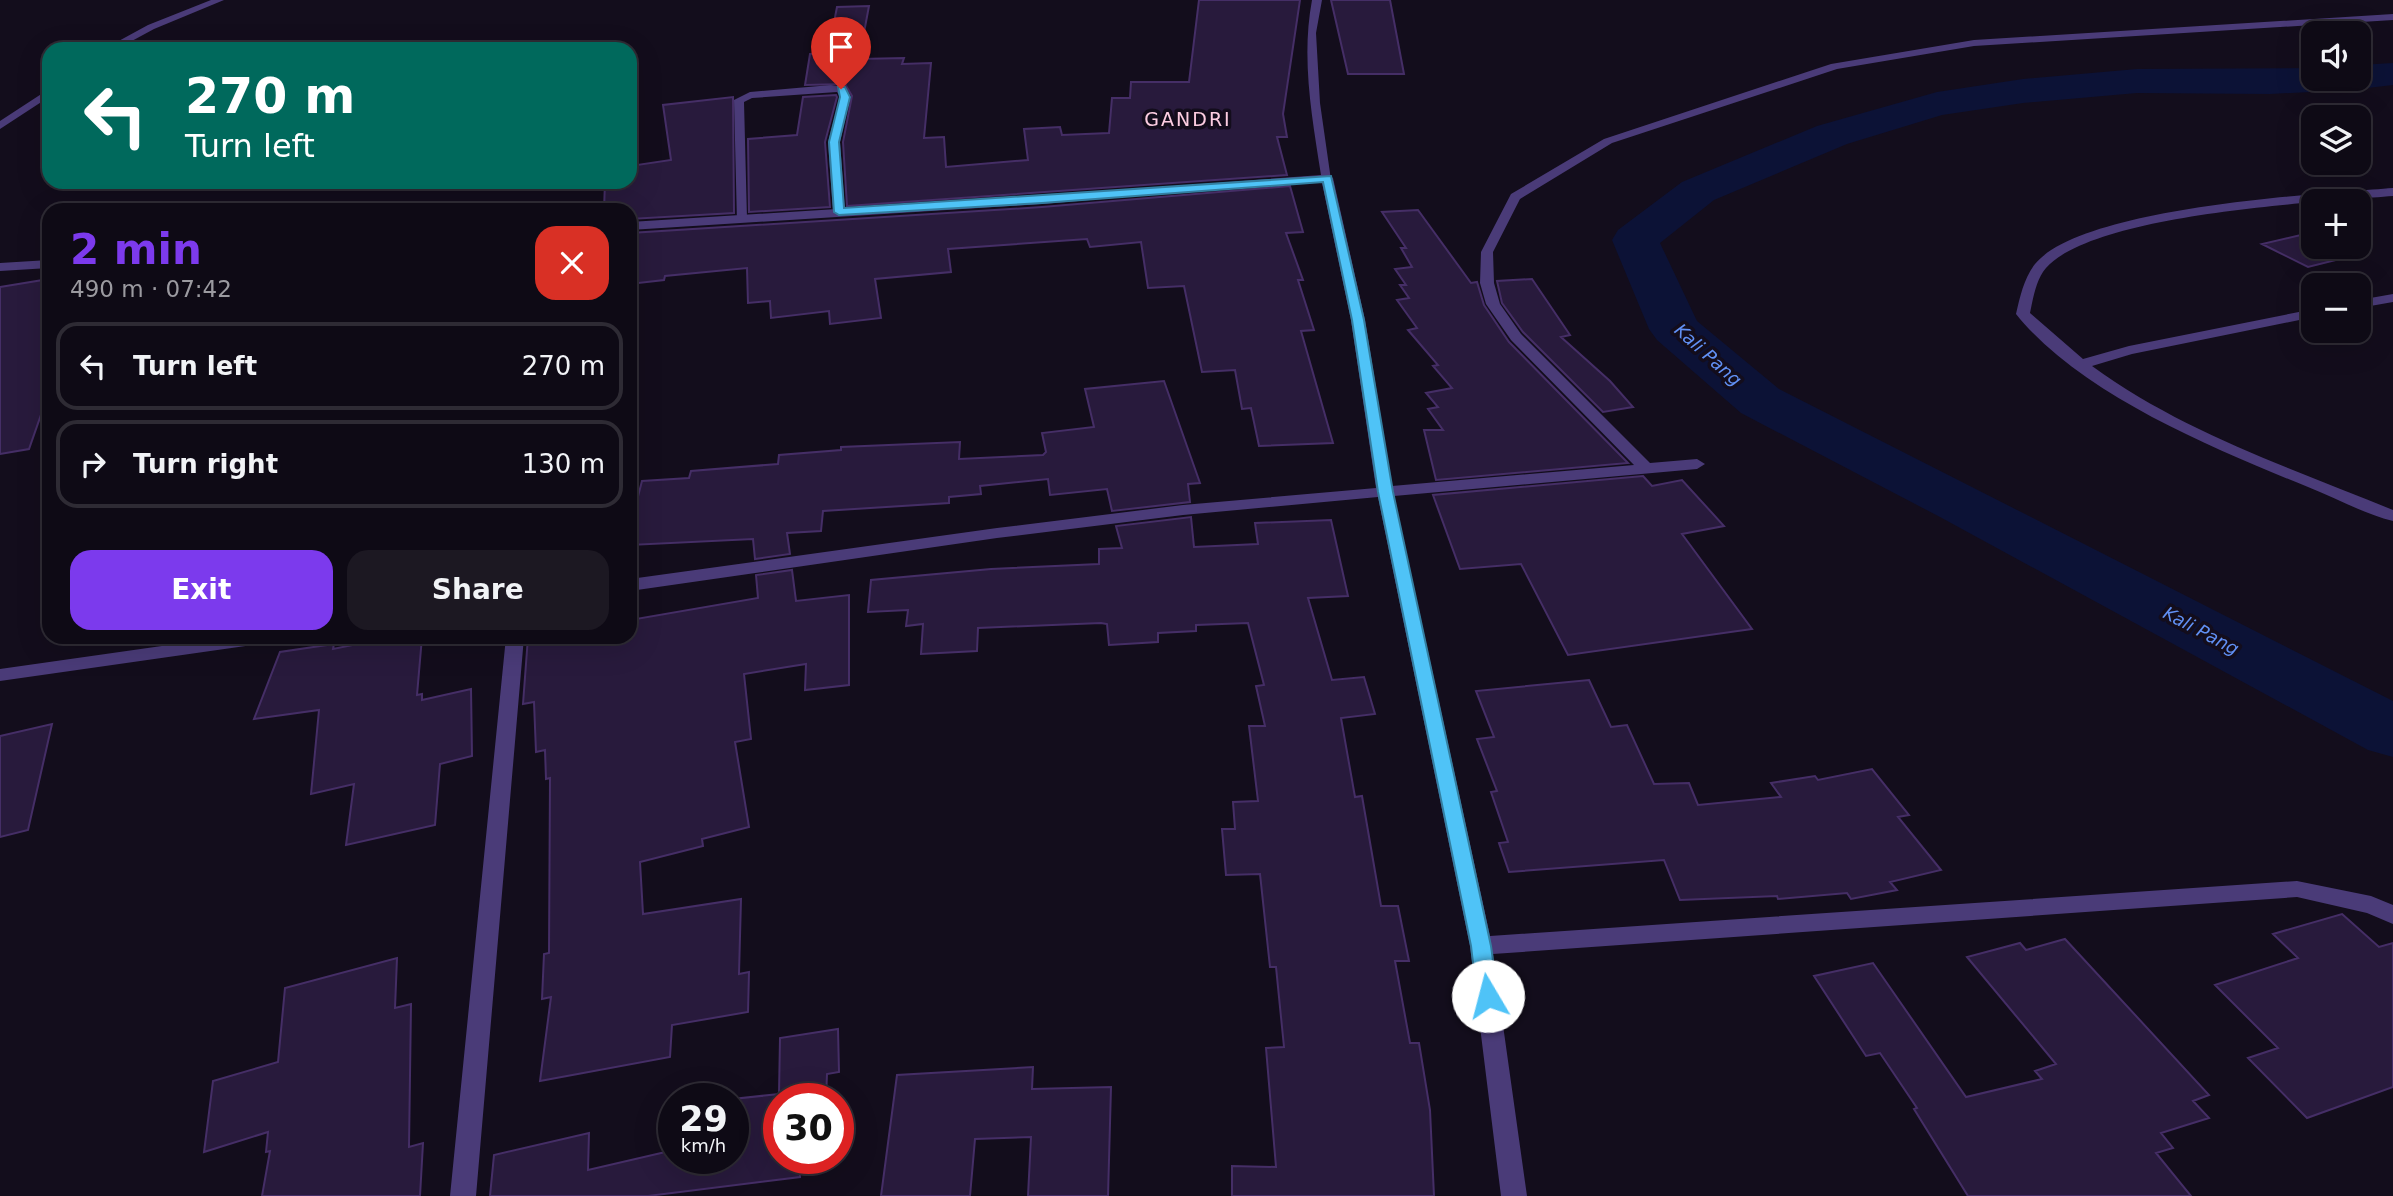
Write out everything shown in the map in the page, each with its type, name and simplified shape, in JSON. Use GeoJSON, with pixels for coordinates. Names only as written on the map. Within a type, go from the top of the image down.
{"type":"FeatureCollection","features":[{"type":"Feature","properties":{"kind":"street"},"geometry":{"type":"LineString","coordinates":[[122,42],[151,27],[219,0]]}},
{"type":"Feature","properties":{"kind":"street"},"geometry":{"type":"LineString","coordinates":[[1318,0],[1311,33],[1315,103],[1327,178],[1358,320],[1385,492],[1481,946],[1514,1196]]}},
{"type":"Feature","properties":{"kind":"street"},"geometry":{"type":"LineString","coordinates":[[1645,467],[1516,337],[1493,304],[1487,282],[1487,252],[1515,197],[1608,141],[1835,66],[1974,43],[2393,17]]}},
{"type":"Feature","properties":{"kind":"street"},"geometry":{"type":"LineString","coordinates":[[741,219],[740,100],[750,95],[831,88],[841,89],[845,97],[834,142],[839,212]]}},
{"type":"Feature","properties":{"kind":"street"},"geometry":{"type":"LineString","coordinates":[[0,127],[42,97]]}},
{"type":"Feature","properties":{"kind":"street"},"geometry":{"type":"LineString","coordinates":[[637,226],[1056,199],[1327,178]]}},
{"type":"Feature","properties":{"kind":"street"},"geometry":{"type":"LineString","coordinates":[[2393,192],[2238,206],[2124,225],[2069,244],[2042,264],[2029,290],[2023,314],[2042,335],[2078,365],[2141,404],[2208,439],[2393,516]]}},
{"type":"Feature","properties":{"kind":"street"},"geometry":{"type":"LineString","coordinates":[[0,267],[42,264]]}},
{"type":"Feature","properties":{"kind":"street"},"geometry":{"type":"LineString","coordinates":[[2371,302],[2393,298]]}},
{"type":"Feature","properties":{"kind":"street"},"geometry":{"type":"LineString","coordinates":[[2078,365],[2129,350],[2301,316]]}},
{"type":"Feature","properties":{"kind":"street"},"geometry":{"type":"LineString","coordinates":[[637,584],[1183,510],[1697,464]]}},
{"type":"Feature","properties":{"kind":"street"},"geometry":{"type":"LineString","coordinates":[[0,676],[219,644]]}},
{"type":"Feature","properties":{"kind":"street"},"geometry":{"type":"LineString","coordinates":[[463,1196],[514,644]]}},
{"type":"Feature","properties":{"kind":"street"},"geometry":{"type":"LineString","coordinates":[[1481,946],[2297,889],[2371,905],[2393,915]]}},
{"type":"Feature","properties":{"kind":"building"},"geometry":{"type":"Polygon","coordinates":[[[1199,0],[1300,0],[1283,114],[1287,137],[1277,137],[1287,175],[847,206],[843,142],[852,96],[845,84],[805,85],[810,54],[828,53],[837,7],[869,6],[859,59],[904,58],[902,64],[931,63],[924,138],[944,137],[946,167],[1028,160],[1024,129],[1060,127],[1062,135],[1109,133],[1112,98],[1130,98],[1131,82],[1189,82],[1199,0]]]}},
{"type":"Feature","properties":{"kind":"building"},"geometry":{"type":"Polygon","coordinates":[[[1331,0],[1390,0],[1404,74],[1348,74],[1331,0]]]}},
{"type":"Feature","properties":{"kind":"building"},"geometry":{"type":"Polygon","coordinates":[[[836,95],[825,142],[830,207],[749,212],[748,139],[797,135],[803,97],[836,95]]]}},
{"type":"Feature","properties":{"kind":"building"},"geometry":{"type":"Polygon","coordinates":[[[733,97],[734,213],[637,219],[637,203],[604,203],[605,189],[637,189],[637,165],[671,160],[663,105],[733,97]]]}},
{"type":"Feature","properties":{"kind":"building"},"geometry":{"type":"Polygon","coordinates":[[[1290,186],[1303,232],[1286,233],[1303,280],[1298,280],[1314,330],[1301,331],[1333,443],[1259,446],[1251,408],[1242,409],[1235,370],[1202,372],[1184,286],[1148,288],[1141,242],[1090,247],[1087,239],[948,249],[951,272],[875,279],[881,318],[830,324],[829,311],[771,318],[770,301],[748,303],[747,268],[665,276],[664,280],[637,283],[637,233],[1042,207],[1290,186]]]}},
{"type":"Feature","properties":{"kind":"building"},"geometry":{"type":"Polygon","coordinates":[[[1418,210],[1471,283],[1477,282],[1484,305],[1509,342],[1628,463],[1436,480],[1424,430],[1443,430],[1428,409],[1438,407],[1426,393],[1452,388],[1433,366],[1438,365],[1408,330],[1417,328],[1397,300],[1409,298],[1400,285],[1406,285],[1395,269],[1412,267],[1401,248],[1406,248],[1382,212],[1418,210]]]}},
{"type":"Feature","properties":{"kind":"building"},"geometry":{"type":"Polygon","coordinates":[[[2301,235],[2301,259],[2340,259],[2308,267],[2262,244],[2301,235]]]}},
{"type":"Feature","properties":{"kind":"building"},"geometry":{"type":"Polygon","coordinates":[[[1532,279],[1570,335],[1561,337],[1610,381],[1633,407],[1603,412],[1523,332],[1502,303],[1497,281],[1532,279]]]}},
{"type":"Feature","properties":{"kind":"building"},"geometry":{"type":"Polygon","coordinates":[[[42,280],[42,412],[29,449],[0,454],[0,287],[42,280]]]}},
{"type":"Feature","properties":{"kind":"building"},"geometry":{"type":"Polygon","coordinates":[[[1164,381],[1200,483],[1188,484],[1190,502],[1112,511],[1107,489],[1050,495],[1048,479],[980,486],[981,494],[949,497],[949,503],[823,511],[821,531],[787,533],[790,554],[755,559],[753,539],[637,545],[637,500],[642,481],[689,478],[691,471],[778,464],[779,455],[841,450],[841,447],[960,442],[959,459],[1043,455],[1046,452],[1042,433],[1094,427],[1085,389],[1164,381]]]}},
{"type":"Feature","properties":{"kind":"building"},"geometry":{"type":"Polygon","coordinates":[[[1643,476],[1652,486],[1682,480],[1724,526],[1682,534],[1752,629],[1568,655],[1521,564],[1460,569],[1433,495],[1643,476]]]}},
{"type":"Feature","properties":{"kind":"building"},"geometry":{"type":"Polygon","coordinates":[[[1191,517],[1194,547],[1258,544],[1255,523],[1331,520],[1348,596],[1308,598],[1332,680],[1364,677],[1375,714],[1341,718],[1355,797],[1362,796],[1381,906],[1398,906],[1409,961],[1395,961],[1410,1043],[1419,1043],[1430,1110],[1434,1196],[1232,1196],[1232,1166],[1276,1167],[1266,1048],[1284,1047],[1276,967],[1270,967],[1260,874],[1226,875],[1222,829],[1235,829],[1233,802],[1258,801],[1249,726],[1265,726],[1256,686],[1264,685],[1248,623],[1196,625],[1196,631],[1158,633],[1158,642],[1109,645],[1107,624],[1101,623],[978,628],[977,651],[921,654],[923,624],[906,626],[908,610],[868,612],[871,580],[991,569],[1099,564],[1099,549],[1122,548],[1116,526],[1191,517]]]}},
{"type":"Feature","properties":{"kind":"building"},"geometry":{"type":"Polygon","coordinates":[[[792,570],[796,601],[849,595],[849,685],[805,690],[806,664],[744,674],[751,739],[735,742],[749,827],[702,839],[703,846],[640,862],[643,914],[741,899],[739,974],[749,972],[748,1012],[672,1025],[670,1057],[540,1081],[551,997],[542,999],[544,954],[549,953],[550,778],[546,779],[545,750],[536,752],[534,702],[523,704],[527,644],[637,644],[637,619],[758,598],[756,575],[792,570]]]}},
{"type":"Feature","properties":{"kind":"building"},"geometry":{"type":"Polygon","coordinates":[[[334,644],[333,649],[358,644],[421,644],[417,695],[422,694],[422,700],[471,689],[472,756],[440,764],[435,825],[346,845],[354,784],[311,794],[319,710],[254,719],[280,652],[334,644]]]}},
{"type":"Feature","properties":{"kind":"building"},"geometry":{"type":"Polygon","coordinates":[[[1589,680],[1611,727],[1627,725],[1654,784],[1689,783],[1698,805],[1781,797],[1771,783],[1815,776],[1818,780],[1872,769],[1909,815],[1898,817],[1941,870],[1890,882],[1897,890],[1851,899],[1847,893],[1778,899],[1777,896],[1680,900],[1664,860],[1509,872],[1499,843],[1508,842],[1491,792],[1497,791],[1477,739],[1494,737],[1476,691],[1589,680]]]}},
{"type":"Feature","properties":{"kind":"building"},"geometry":{"type":"Polygon","coordinates":[[[52,724],[28,830],[0,837],[0,736],[52,724]]]}},
{"type":"Feature","properties":{"kind":"building"},"geometry":{"type":"Polygon","coordinates":[[[2342,914],[2379,947],[2393,943],[2393,1087],[2307,1118],[2248,1058],[2278,1048],[2215,985],[2298,958],[2273,934],[2342,914]]]}},
{"type":"Feature","properties":{"kind":"building"},"geometry":{"type":"Polygon","coordinates":[[[2065,939],[2209,1095],[2193,1101],[2209,1118],[2161,1133],[2173,1148],[2156,1153],[2191,1196],[1968,1196],[1914,1109],[1917,1108],[1880,1053],[1866,1056],[1814,976],[1873,963],[1966,1097],[2042,1079],[2035,1071],[2056,1064],[1967,957],[2020,943],[2026,950],[2065,939]]]}},
{"type":"Feature","properties":{"kind":"building"},"geometry":{"type":"Polygon","coordinates":[[[397,958],[395,1008],[411,1004],[409,1147],[423,1143],[420,1196],[262,1196],[270,1151],[266,1152],[268,1132],[204,1152],[213,1081],[278,1062],[285,988],[397,958]]]}},
{"type":"Feature","properties":{"kind":"building"},"geometry":{"type":"Polygon","coordinates":[[[838,1029],[839,1072],[827,1074],[827,1083],[779,1083],[780,1038],[838,1029]]]}},
{"type":"Feature","properties":{"kind":"building"},"geometry":{"type":"Polygon","coordinates":[[[1033,1067],[1032,1089],[1111,1087],[1108,1196],[1028,1196],[1031,1137],[975,1139],[970,1196],[881,1196],[897,1075],[1033,1067]]]}},
{"type":"Feature","properties":{"kind":"building"},"geometry":{"type":"Polygon","coordinates":[[[763,1096],[763,1174],[800,1174],[800,1177],[648,1196],[490,1196],[494,1155],[589,1133],[588,1170],[658,1154],[658,1174],[749,1174],[749,1097],[763,1096]]]}},
{"type":"Feature","properties":{"kind":"waterway","name":"Kali Pang"},"geometry":{"type":"LineString","coordinates":[[2371,76],[2393,74]]}},
{"type":"Feature","properties":{"kind":"waterway","name":"Kali Pang"},"geometry":{"type":"LineString","coordinates":[[2301,80],[2137,81],[2023,91],[1937,104],[1832,135],[1698,191],[1635,240],[1675,329],[1760,401],[2393,732]]}},
{"type":"Feature","properties":{"kind":"district","name":"GANDRI"},"geometry":{"type":"Point","coordinates":[1188,119]}},
{"type":"Feature","properties":{"kind":"route"},"geometry":{"type":"LineString","coordinates":[[841,89],[845,97],[834,142],[839,212],[1042,200],[1327,178],[1358,320],[1385,492],[1481,946],[1488,996]]}}]}
